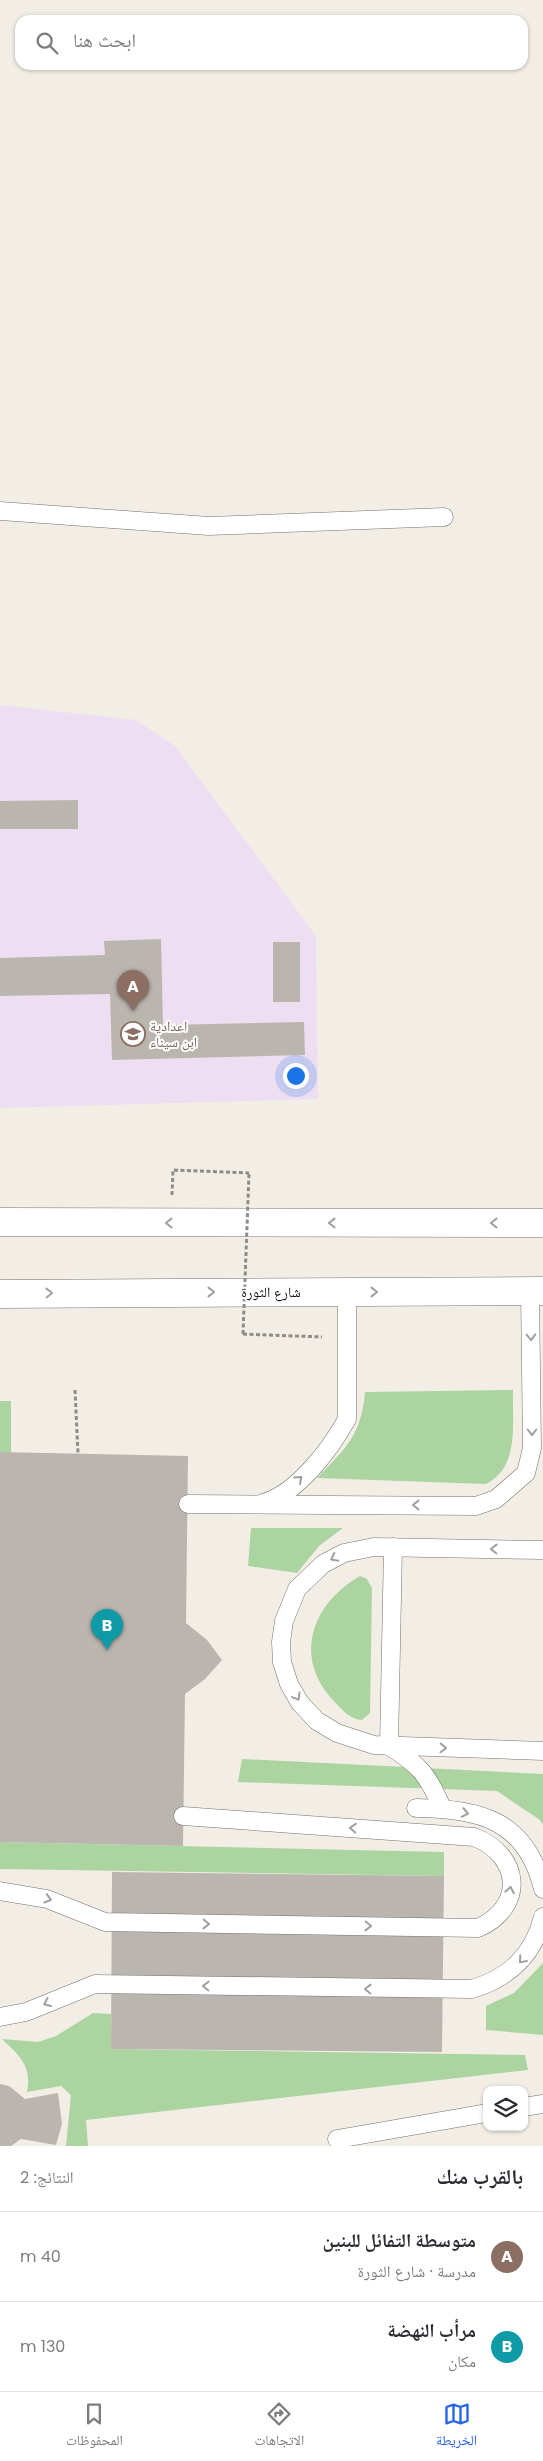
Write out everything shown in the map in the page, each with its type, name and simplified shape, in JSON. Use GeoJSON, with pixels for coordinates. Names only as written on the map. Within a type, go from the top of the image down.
{"type":"FeatureCollection","features":[{"type":"Feature","properties":{"kind":"main road"},"geometry":{"type":"LineString","coordinates":[[0,1222],[543,1223]]}},
{"type":"Feature","properties":{"kind":"main road","name":"شارع الثورة"},"geometry":{"type":"LineString","coordinates":[[0,1294],[536,1291]]}},
{"type":"Feature","properties":{"kind":"lane"},"geometry":{"type":"LineString","coordinates":[[0,512],[208,526],[444,517]]}},
{"type":"Feature","properties":{"kind":"lane"},"geometry":{"type":"LineString","coordinates":[[347,1292],[347,1419],[316,1464],[274,1499],[257,1503],[188,1503],[476,1506],[496,1499],[526,1473],[532,1448],[532,1384],[536,1291]]}},
{"type":"Feature","properties":{"kind":"lane"},"geometry":{"type":"LineString","coordinates":[[543,1550],[393,1547],[355,1550],[324,1564],[298,1589],[289,1605],[281,1642],[282,1662],[289,1684],[300,1703],[318,1721],[337,1733],[374,1745],[543,1751]]}},
{"type":"Feature","properties":{"kind":"lane"},"geometry":{"type":"LineString","coordinates":[[389,1746],[393,1547]]}},
{"type":"Feature","properties":{"kind":"lane"},"geometry":{"type":"LineString","coordinates":[[389,1746],[411,1760],[430,1780],[442,1808]]}},
{"type":"Feature","properties":{"kind":"lane"},"geometry":{"type":"LineString","coordinates":[[416,1808],[442,1808],[478,1815],[506,1828],[528,1851],[537,1865],[543,1889]]}},
{"type":"Feature","properties":{"kind":"lane"},"geometry":{"type":"LineString","coordinates":[[0,1891],[47,1898],[105,1922],[478,1928],[499,1916],[506,1905],[512,1883],[510,1869],[501,1853],[489,1843],[474,1837],[183,1816]]}},
{"type":"Feature","properties":{"kind":"lane"},"geometry":{"type":"LineString","coordinates":[[2,2018],[26,2012],[96,1984],[472,1989],[498,1979],[518,1965],[531,1949],[540,1931],[543,1917]]}},
{"type":"Feature","properties":{"kind":"lane"},"geometry":{"type":"LineString","coordinates":[[528,2106],[543,2104]]}},
{"type":"Feature","properties":{"kind":"lane"},"geometry":{"type":"LineString","coordinates":[[337,2139],[483,2114]]}},
{"type":"Feature","properties":{"kind":"path"},"geometry":{"type":"LineString","coordinates":[[184,1171],[249,1173],[243,1334],[301,1336]]}},
{"type":"Feature","properties":{"kind":"path"},"geometry":{"type":"LineString","coordinates":[[75,1390],[78,1454]]}},
{"type":"Feature","properties":{"kind":"shaded area"},"geometry":{"type":"Polygon","coordinates":[[[0,705],[136,720],[175,746],[316,936],[318,1099],[0,1108],[0,705]]]}},
{"type":"Feature","properties":{"kind":"green space"},"geometry":{"type":"Polygon","coordinates":[[[513,1390],[513,1430],[509,1455],[504,1467],[497,1476],[486,1484],[317,1478],[344,1449],[356,1431],[365,1392],[513,1390]]]}},
{"type":"Feature","properties":{"kind":"green space"},"geometry":{"type":"Polygon","coordinates":[[[0,1401],[11,1401],[11,1453],[0,1452],[0,1401]]]}},
{"type":"Feature","properties":{"kind":"green space"},"geometry":{"type":"Polygon","coordinates":[[[251,1528],[343,1528],[319,1546],[297,1573],[248,1566],[251,1528]]]}},
{"type":"Feature","properties":{"kind":"green space"},"geometry":{"type":"Polygon","coordinates":[[[360,1576],[367,1579],[372,1588],[370,1713],[362,1720],[358,1720],[343,1711],[321,1684],[314,1667],[311,1650],[313,1633],[319,1617],[330,1601],[343,1588],[360,1576]]]}},
{"type":"Feature","properties":{"kind":"green space"},"geometry":{"type":"Polygon","coordinates":[[[242,1759],[543,1774],[543,1825],[540,1820],[497,1791],[238,1782],[242,1759]]]}},
{"type":"Feature","properties":{"kind":"green space"},"geometry":{"type":"Polygon","coordinates":[[[0,1842],[444,1852],[444,1876],[0,1869],[0,1842]]]}},
{"type":"Feature","properties":{"kind":"green space"},"geometry":{"type":"Polygon","coordinates":[[[543,1963],[543,2035],[486,2030],[486,2006],[514,1993],[543,1963]]]}},
{"type":"Feature","properties":{"kind":"green space"},"geometry":{"type":"Polygon","coordinates":[[[93,2013],[111,2014],[111,2049],[525,2055],[528,2070],[86,2120],[88,2146],[66,2146],[71,2095],[61,2086],[27,2092],[28,2075],[26,2068],[19,2056],[2,2039],[38,2042],[56,2036],[93,2013]]]}},
{"type":"Feature","properties":{"kind":"building"},"geometry":{"type":"Polygon","coordinates":[[[78,800],[78,829],[0,829],[0,801],[78,800]]]}},
{"type":"Feature","properties":{"kind":"building"},"geometry":{"type":"Polygon","coordinates":[[[161,939],[163,1025],[304,1022],[305,1055],[112,1060],[110,994],[0,996],[0,958],[105,955],[104,941],[161,939]]]}},
{"type":"Feature","properties":{"kind":"building"},"geometry":{"type":"Polygon","coordinates":[[[273,942],[300,942],[300,1002],[273,1002],[273,942]]]}},
{"type":"Feature","properties":{"kind":"building"},"geometry":{"type":"Polygon","coordinates":[[[0,1452],[188,1456],[186,1623],[207,1640],[222,1660],[205,1679],[185,1694],[183,1846],[0,1842],[0,1452]]]}},
{"type":"Feature","properties":{"kind":"building"},"geometry":{"type":"Polygon","coordinates":[[[112,1872],[444,1876],[442,2052],[111,2049],[112,1872]]]}},
{"type":"Feature","properties":{"kind":"building"},"geometry":{"type":"Polygon","coordinates":[[[0,2084],[9,2086],[25,2099],[58,2093],[62,2124],[56,2145],[21,2139],[11,2146],[0,2146],[0,2084]]]}},
{"type":"Feature","properties":{"kind":"place","name":"متوسطة التفائل للبنين"},"geometry":{"type":"Point","coordinates":[133,1011]}},
{"type":"Feature","properties":{"kind":"place","name":"اعدادية ابن سيناء"},"geometry":{"type":"Point","coordinates":[133,1034]}},
{"type":"Feature","properties":{"kind":"place","name":"مرأب النهضة"},"geometry":{"type":"Point","coordinates":[107,1650]}}]}
